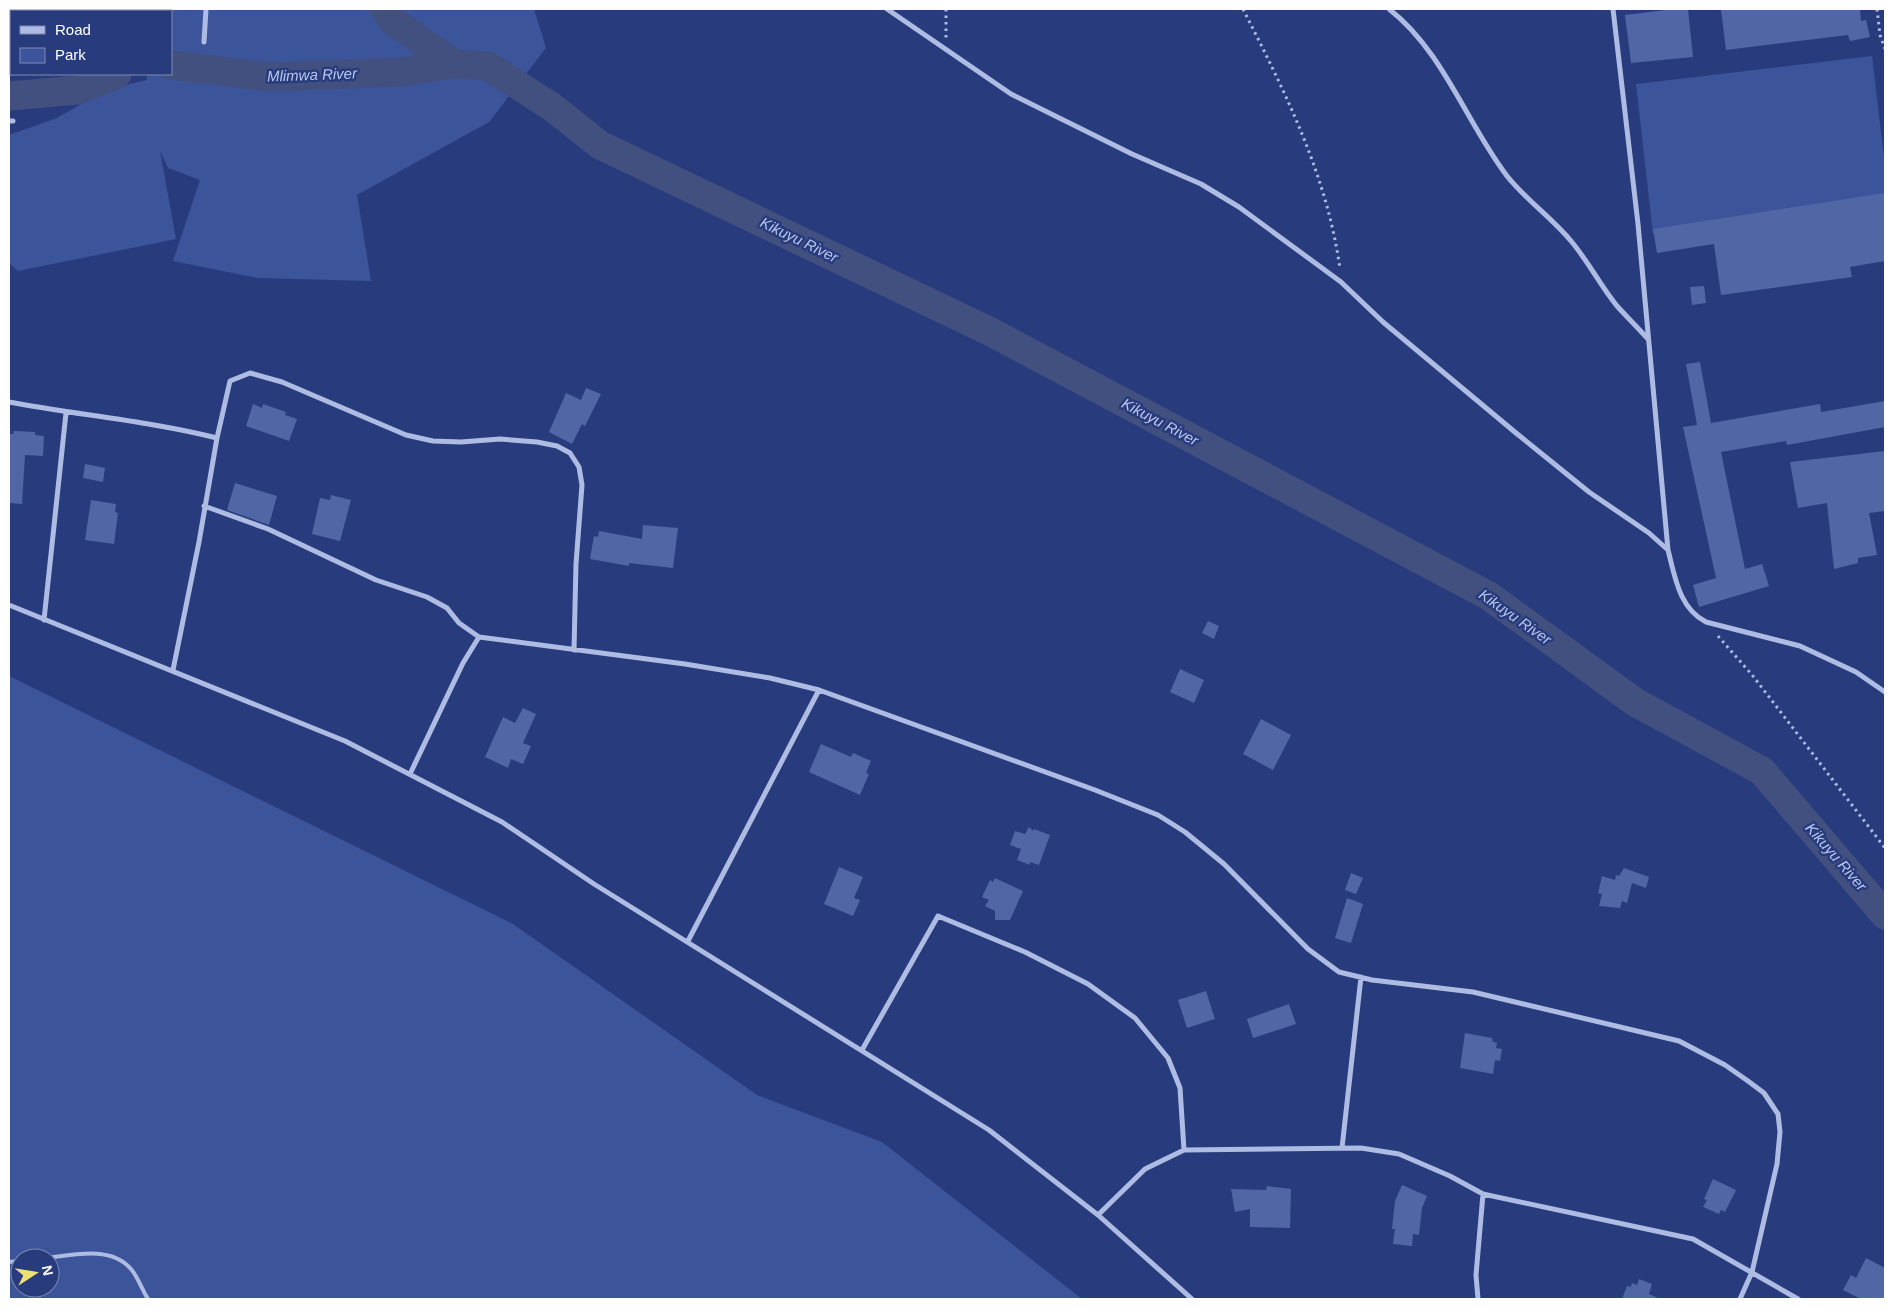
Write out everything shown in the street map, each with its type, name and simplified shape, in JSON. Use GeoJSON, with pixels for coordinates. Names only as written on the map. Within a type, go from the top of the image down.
{"type":"FeatureCollection","features":[{"type":"Feature","properties":{"kind":"street"},"geometry":{"type":"LineString","coordinates":[[204,42],[206,9]]}},
{"type":"Feature","properties":{"kind":"street"},"geometry":{"type":"LineString","coordinates":[[887,9],[1011,94],[1132,154],[1201,184],[1239,207],[1341,282],[1383,322],[1516,434],[1589,492],[1649,533],[1668,550]]}},
{"type":"Feature","properties":{"kind":"street"},"geometry":{"type":"LineString","coordinates":[[1390,9],[1403,19],[1426,48],[1507,175],[1529,200],[1571,241],[1618,306],[1648,339]]}},
{"type":"Feature","properties":{"kind":"street"},"geometry":{"type":"LineString","coordinates":[[1613,9],[1638,224],[1668,550],[1681,596],[1696,617],[1706,622],[1800,646],[1856,672],[1885,692]]}},
{"type":"Feature","properties":{"kind":"street"},"geometry":{"type":"LineString","coordinates":[[173,670],[217,438],[230,381],[250,373],[304,390],[406,435],[433,441],[461,442],[500,439],[537,442],[557,446],[570,453],[579,467],[582,486],[576,564],[574,650]]}},
{"type":"Feature","properties":{"kind":"street"},"geometry":{"type":"LineString","coordinates":[[9,402],[66,413],[185,430],[217,438]]}},
{"type":"Feature","properties":{"kind":"street"},"geometry":{"type":"LineString","coordinates":[[44,620],[66,413]]}},
{"type":"Feature","properties":{"kind":"street"},"geometry":{"type":"LineString","coordinates":[[204,506],[268,529],[376,580],[427,597],[447,608],[459,623],[479,637],[694,665],[770,678],[819,690],[1095,790],[1158,815],[1185,832],[1224,864],[1308,949],[1339,972],[1361,977],[1473,992],[1679,1041],[1725,1065],[1748,1081],[1764,1093],[1778,1114],[1780,1132],[1777,1164],[1752,1272],[1740,1299]]}},
{"type":"Feature","properties":{"kind":"street"},"geometry":{"type":"LineString","coordinates":[[9,605],[346,741],[502,822],[594,884],[688,940],[989,1130],[1098,1215],[1192,1299]]}},
{"type":"Feature","properties":{"kind":"street"},"geometry":{"type":"LineString","coordinates":[[410,774],[463,663],[479,637]]}},
{"type":"Feature","properties":{"kind":"street"},"geometry":{"type":"LineString","coordinates":[[688,940],[819,690]]}},
{"type":"Feature","properties":{"kind":"street"},"geometry":{"type":"LineString","coordinates":[[862,1050],[938,916],[1025,952],[1088,984],[1135,1018],[1168,1058],[1180,1088],[1184,1150]]}},
{"type":"Feature","properties":{"kind":"street"},"geometry":{"type":"LineString","coordinates":[[1342,1148],[1361,977]]}},
{"type":"Feature","properties":{"kind":"street"},"geometry":{"type":"LineString","coordinates":[[1098,1215],[1144,1168],[1184,1150],[1361,1148],[1399,1154],[1450,1176],[1483,1194],[1693,1239],[1798,1299]]}},
{"type":"Feature","properties":{"kind":"street"},"geometry":{"type":"LineString","coordinates":[[1478,1299],[1476,1275],[1483,1194]]}},
{"type":"Feature","properties":{"kind":"lane"},"geometry":{"type":"LineString","coordinates":[[60,1256],[92,1253],[113,1256],[130,1268],[148,1299]]}},
{"type":"Feature","properties":{"kind":"path"},"geometry":{"type":"LineString","coordinates":[[946,9],[946,49]]}},
{"type":"Feature","properties":{"kind":"path"},"geometry":{"type":"LineString","coordinates":[[1243,9],[1282,84],[1306,139],[1336,245],[1341,282]]}},
{"type":"Feature","properties":{"kind":"path"},"geometry":{"type":"LineString","coordinates":[[1877,9],[1880,35],[1885,49]]}},
{"type":"Feature","properties":{"kind":"path"},"geometry":{"type":"LineString","coordinates":[[1706,622],[1753,676],[1885,848]]}},
{"type":"Feature","properties":{"kind":"green space"},"geometry":{"type":"Polygon","coordinates":[[[9,9],[120,9],[10,10],[10,75],[19,75],[9,76],[9,9]]]}},
{"type":"Feature","properties":{"kind":"green space"},"geometry":{"type":"Polygon","coordinates":[[[534,9],[546,48],[489,122],[357,195],[371,281],[257,278],[173,261],[200,180],[168,168],[160,151],[176,239],[18,271],[9,263],[9,135],[57,118],[107,89],[147,80],[147,75],[172,75],[172,10],[146,10],[534,9]]]}},
{"type":"Feature","properties":{"kind":"green space"},"geometry":{"type":"Polygon","coordinates":[[[1872,56],[1885,166],[1885,206],[1653,234],[1636,84],[1872,56]]]}},
{"type":"Feature","properties":{"kind":"green space"},"geometry":{"type":"Polygon","coordinates":[[[9,676],[513,924],[757,1095],[882,1142],[1082,1299],[9,1299],[9,676]]]}},
{"type":"Feature","properties":{"kind":"building"},"geometry":{"type":"Polygon","coordinates":[[[1688,9],[1693,57],[1631,63],[1625,15],[1688,9]]]}},
{"type":"Feature","properties":{"kind":"building"},"geometry":{"type":"Polygon","coordinates":[[[1860,9],[1861,21],[1866,20],[1870,37],[1850,41],[1848,35],[1726,50],[1721,10],[1860,9]]]}},
{"type":"Feature","properties":{"kind":"building"},"geometry":{"type":"Polygon","coordinates":[[[1885,193],[1885,261],[1850,267],[1852,277],[1721,295],[1714,244],[1657,253],[1653,229],[1885,193]]]}},
{"type":"Feature","properties":{"kind":"building"},"geometry":{"type":"Polygon","coordinates":[[[1704,286],[1706,303],[1692,305],[1690,287],[1704,286]]]}},
{"type":"Feature","properties":{"kind":"building"},"geometry":{"type":"Polygon","coordinates":[[[1700,362],[1711,423],[1820,404],[1821,412],[1885,401],[1885,427],[1787,445],[1786,441],[1721,452],[1745,569],[1762,564],[1769,586],[1699,607],[1693,585],[1716,578],[1683,427],[1697,425],[1686,364],[1700,362]]]}},
{"type":"Feature","properties":{"kind":"building"},"geometry":{"type":"Polygon","coordinates":[[[586,388],[601,394],[585,426],[582,424],[572,444],[549,432],[566,393],[581,400],[586,388]]]}},
{"type":"Feature","properties":{"kind":"building"},"geometry":{"type":"Polygon","coordinates":[[[253,404],[262,408],[263,404],[286,412],[285,415],[297,419],[289,441],[246,426],[253,404]]]}},
{"type":"Feature","properties":{"kind":"building"},"geometry":{"type":"Polygon","coordinates":[[[14,431],[35,432],[35,435],[44,436],[43,456],[25,455],[22,504],[9,503],[9,434],[13,434],[14,431]]]}},
{"type":"Feature","properties":{"kind":"building"},"geometry":{"type":"Polygon","coordinates":[[[1885,451],[1885,511],[1869,513],[1877,555],[1858,558],[1858,563],[1834,569],[1827,503],[1798,508],[1790,462],[1885,451]]]}},
{"type":"Feature","properties":{"kind":"building"},"geometry":{"type":"Polygon","coordinates":[[[85,464],[105,468],[103,482],[83,478],[85,464]]]}},
{"type":"Feature","properties":{"kind":"building"},"geometry":{"type":"Polygon","coordinates":[[[235,483],[277,496],[269,525],[227,510],[235,483]]]}},
{"type":"Feature","properties":{"kind":"building"},"geometry":{"type":"Polygon","coordinates":[[[331,495],[351,500],[340,541],[312,534],[320,498],[330,500],[331,495]]]}},
{"type":"Feature","properties":{"kind":"building"},"geometry":{"type":"Polygon","coordinates":[[[91,500],[116,504],[115,512],[118,513],[114,544],[85,540],[91,500]]]}},
{"type":"Feature","properties":{"kind":"building"},"geometry":{"type":"Polygon","coordinates":[[[643,525],[678,528],[673,568],[629,563],[629,566],[590,559],[594,536],[598,537],[599,531],[642,539],[643,525]]]}},
{"type":"Feature","properties":{"kind":"building"},"geometry":{"type":"Polygon","coordinates":[[[1208,621],[1219,626],[1214,639],[1202,633],[1208,621]]]}},
{"type":"Feature","properties":{"kind":"building"},"geometry":{"type":"Polygon","coordinates":[[[1180,669],[1204,680],[1194,703],[1170,692],[1180,669]]]}},
{"type":"Feature","properties":{"kind":"building"},"geometry":{"type":"Polygon","coordinates":[[[523,708],[536,714],[523,743],[531,746],[523,764],[511,759],[508,768],[485,757],[503,717],[515,723],[523,708]]]}},
{"type":"Feature","properties":{"kind":"building"},"geometry":{"type":"Polygon","coordinates":[[[1261,719],[1291,735],[1273,770],[1243,754],[1261,719]]]}},
{"type":"Feature","properties":{"kind":"building"},"geometry":{"type":"Polygon","coordinates":[[[821,744],[851,757],[853,753],[871,761],[866,773],[869,774],[860,795],[809,772],[821,744]]]}},
{"type":"Feature","properties":{"kind":"building"},"geometry":{"type":"Polygon","coordinates":[[[1029,827],[1033,831],[1034,829],[1050,835],[1039,865],[1030,862],[1030,865],[1017,860],[1021,849],[1010,845],[1015,831],[1025,834],[1029,827]]]}},
{"type":"Feature","properties":{"kind":"building"},"geometry":{"type":"Polygon","coordinates":[[[839,867],[863,877],[854,898],[860,900],[853,916],[824,904],[839,867]]]}},
{"type":"Feature","properties":{"kind":"building"},"geometry":{"type":"Polygon","coordinates":[[[1624,868],[1649,877],[1646,888],[1632,883],[1627,903],[1622,901],[1620,908],[1599,906],[1602,894],[1598,893],[1602,876],[1615,880],[1616,875],[1619,876],[1624,868]]]}},
{"type":"Feature","properties":{"kind":"building"},"geometry":{"type":"Polygon","coordinates":[[[1351,873],[1363,878],[1356,894],[1345,890],[1351,873]]]}},
{"type":"Feature","properties":{"kind":"building"},"geometry":{"type":"Polygon","coordinates":[[[995,878],[1023,891],[1010,920],[995,920],[995,911],[985,906],[989,900],[982,897],[990,880],[993,882],[995,878]]]}},
{"type":"Feature","properties":{"kind":"building"},"geometry":{"type":"Polygon","coordinates":[[[1347,898],[1363,904],[1351,943],[1335,938],[1347,898]]]}},
{"type":"Feature","properties":{"kind":"building"},"geometry":{"type":"Polygon","coordinates":[[[1206,991],[1215,1019],[1187,1028],[1178,1000],[1206,991]]]}},
{"type":"Feature","properties":{"kind":"building"},"geometry":{"type":"Polygon","coordinates":[[[1289,1004],[1296,1024],[1253,1038],[1247,1019],[1289,1004]]]}},
{"type":"Feature","properties":{"kind":"building"},"geometry":{"type":"Polygon","coordinates":[[[1465,1033],[1492,1038],[1493,1042],[1497,1043],[1496,1048],[1502,1049],[1500,1061],[1495,1060],[1493,1074],[1460,1068],[1465,1033]]]}},
{"type":"Feature","properties":{"kind":"building"},"geometry":{"type":"Polygon","coordinates":[[[1713,1179],[1736,1190],[1725,1212],[1721,1210],[1719,1214],[1703,1207],[1707,1200],[1704,1199],[1713,1179]]]}},
{"type":"Feature","properties":{"kind":"building"},"geometry":{"type":"Polygon","coordinates":[[[1402,1185],[1427,1196],[1422,1208],[1419,1235],[1413,1234],[1412,1246],[1393,1244],[1395,1229],[1392,1229],[1395,1201],[1402,1185]]]}},
{"type":"Feature","properties":{"kind":"building"},"geometry":{"type":"Polygon","coordinates":[[[1267,1186],[1291,1189],[1290,1228],[1250,1227],[1250,1209],[1235,1212],[1231,1189],[1266,1190],[1267,1186]]]}},
{"type":"Feature","properties":{"kind":"building"},"geometry":{"type":"Polygon","coordinates":[[[1866,1258],[1885,1268],[1885,1299],[1861,1299],[1843,1290],[1851,1275],[1856,1278],[1866,1258]]]}},
{"type":"Feature","properties":{"kind":"building"},"geometry":{"type":"Polygon","coordinates":[[[1639,1279],[1652,1284],[1649,1294],[1660,1299],[1622,1299],[1627,1286],[1631,1287],[1632,1283],[1637,1285],[1639,1279]]]}},
{"type":"Feature","properties":{"kind":"waterway","name":"Kikuyu River"},"geometry":{"type":"LineString","coordinates":[[385,9],[392,20],[454,64],[488,66],[552,107],[600,145],[989,331],[1489,596],[1635,702],[1762,771],[1885,915]]}},
{"type":"Feature","properties":{"kind":"waterway","name":"Mlimwa River"},"geometry":{"type":"LineString","coordinates":[[172,65],[269,77],[401,72],[454,64]]}},
{"type":"Feature","properties":{"kind":"waterway","name":"Mlimwa River"},"geometry":{"type":"LineString","coordinates":[[9,96],[78,90],[115,75]]}}]}
